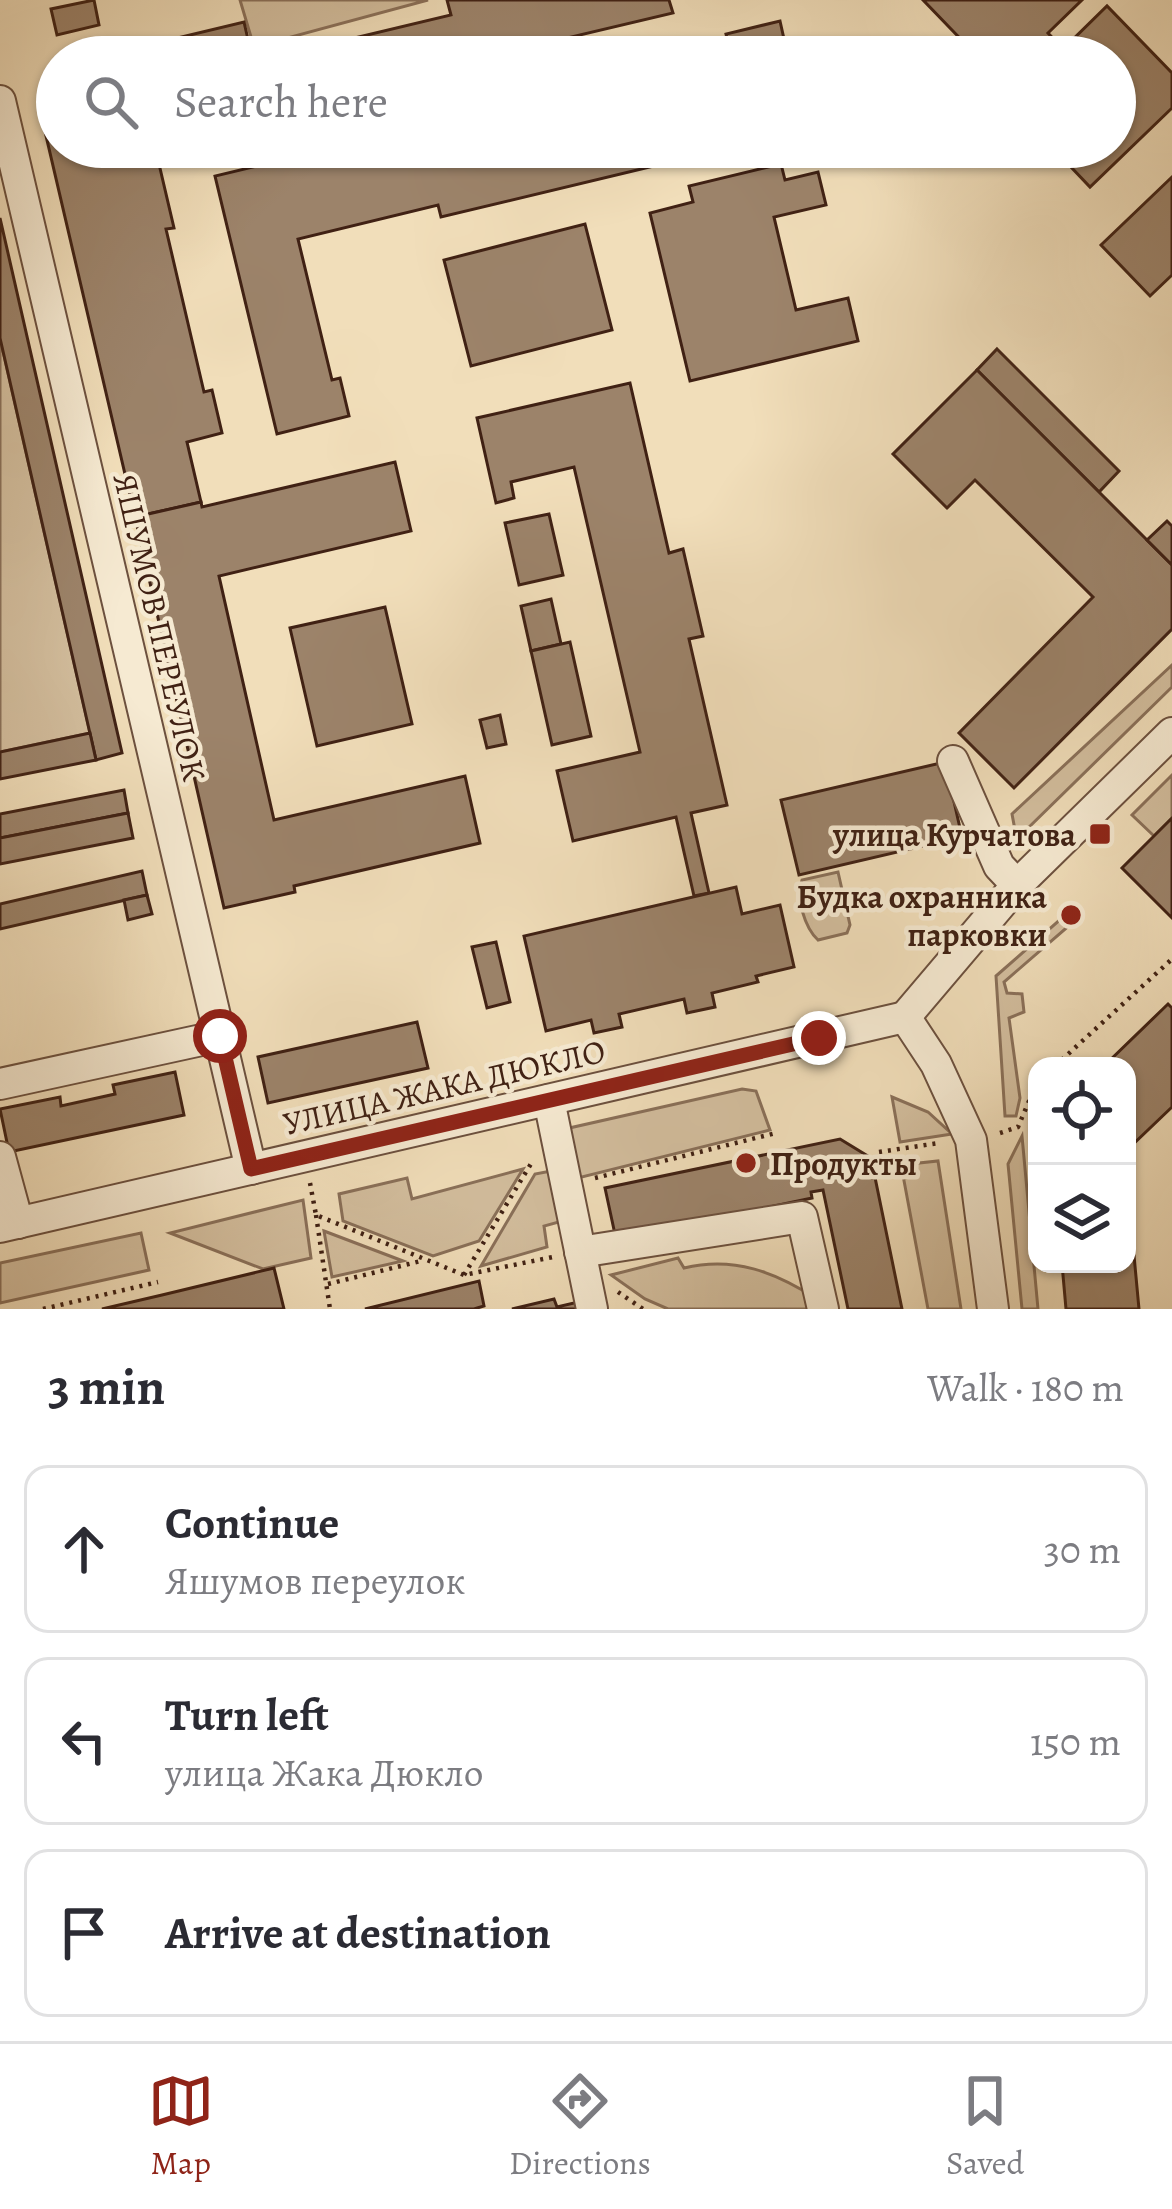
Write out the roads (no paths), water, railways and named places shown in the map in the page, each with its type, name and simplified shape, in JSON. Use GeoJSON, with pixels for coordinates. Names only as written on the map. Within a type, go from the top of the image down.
{"type":"FeatureCollection","features":[{"type":"Feature","properties":{"kind":"street","name":"ЯШУМОВ ПЕРЕУЛОК"},"geometry":{"type":"LineString","coordinates":[[0,101],[251,1169]]}},
{"type":"Feature","properties":{"kind":"street"},"geometry":{"type":"LineString","coordinates":[[993,1309],[971,1140],[936,1064],[904,1017],[1017,885],[1172,733]]}},
{"type":"Feature","properties":{"kind":"street"},"geometry":{"type":"LineString","coordinates":[[953,760],[999,866],[1017,885]]}},
{"type":"Feature","properties":{"kind":"street","name":"УЛИЦА ЖАКА ДЮКЛО"},"geometry":{"type":"LineString","coordinates":[[9,1225],[304,1156],[553,1112],[904,1017]]}},
{"type":"Feature","properties":{"kind":"street"},"geometry":{"type":"LineString","coordinates":[[0,1084],[220,1036]]}},
{"type":"Feature","properties":{"kind":"street"},"geometry":{"type":"LineString","coordinates":[[553,1112],[592,1309]]}},
{"type":"Feature","properties":{"kind":"street"},"geometry":{"type":"LineString","coordinates":[[0,1157],[9,1225]]}},
{"type":"Feature","properties":{"kind":"street"},"geometry":{"type":"LineString","coordinates":[[580,1252],[802,1217],[823,1309]]}},
{"type":"Feature","properties":{"kind":"place","name":"улица Курчатова"},"geometry":{"type":"Point","coordinates":[1100,834]}},
{"type":"Feature","properties":{"kind":"place","name":"Будка охранника парковки"},"geometry":{"type":"Point","coordinates":[1071,915]}},
{"type":"Feature","properties":{"kind":"place","name":"Продукты"},"geometry":{"type":"Point","coordinates":[746,1163]}}]}
